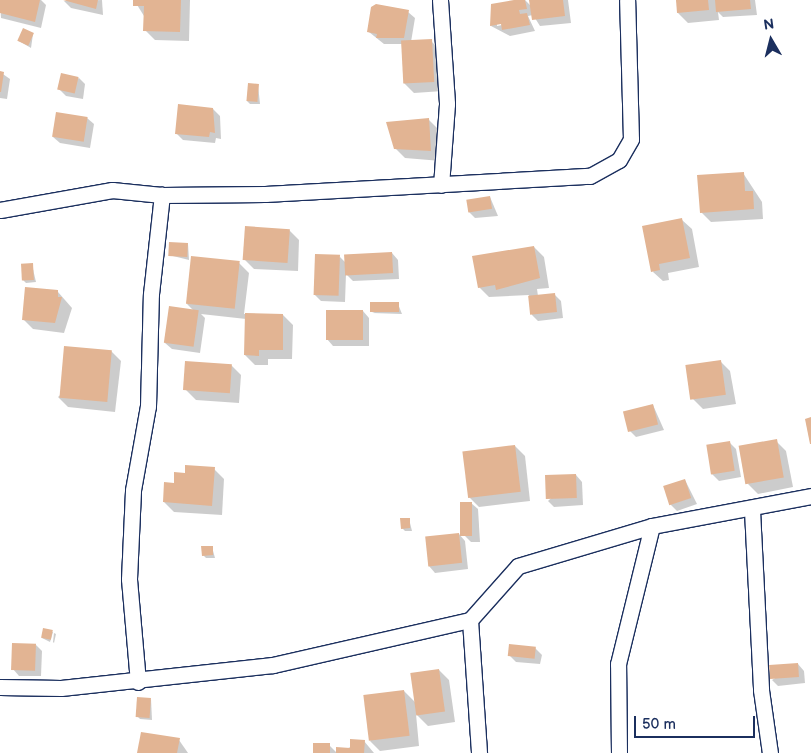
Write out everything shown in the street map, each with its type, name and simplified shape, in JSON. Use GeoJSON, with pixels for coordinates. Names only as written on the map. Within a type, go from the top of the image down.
{"type":"FeatureCollection","features":[{"type":"Feature","properties":{"kind":"street"},"geometry":{"type":"LineString","coordinates":[[440,0],[447,104],[441,185]]}},
{"type":"Feature","properties":{"kind":"street"},"geometry":{"type":"LineString","coordinates":[[0,210],[112,190],[162,195],[441,185],[590,176],[619,160],[631,139],[626,0]]}},
{"type":"Feature","properties":{"kind":"street"},"geometry":{"type":"LineString","coordinates":[[138,682],[129,579],[133,490],[148,406],[150,294],[162,195]]}},
{"type":"Feature","properties":{"kind":"street"},"geometry":{"type":"LineString","coordinates":[[0,687],[61,688],[138,682],[273,665],[470,620],[518,566],[652,526],[752,510],[811,496]]}},
{"type":"Feature","properties":{"kind":"street"},"geometry":{"type":"LineString","coordinates":[[752,510],[761,690],[770,753]]}},
{"type":"Feature","properties":{"kind":"street"},"geometry":{"type":"LineString","coordinates":[[619,753],[618,664],[652,526]]}},
{"type":"Feature","properties":{"kind":"street"},"geometry":{"type":"LineString","coordinates":[[470,620],[479,753]]}},
{"type":"Feature","properties":{"kind":"building"},"geometry":{"type":"Polygon","coordinates":[[[0,0],[40,0],[35,22],[0,13],[0,0]]]}},
{"type":"Feature","properties":{"kind":"building"},"geometry":{"type":"Polygon","coordinates":[[[63,0],[98,0],[96,9],[63,0]]]}},
{"type":"Feature","properties":{"kind":"building"},"geometry":{"type":"Polygon","coordinates":[[[133,0],[181,0],[180,32],[143,31],[144,6],[133,6],[133,0]]]}},
{"type":"Feature","properties":{"kind":"building"},"geometry":{"type":"Polygon","coordinates":[[[525,0],[527,9],[519,10],[520,14],[527,13],[530,25],[502,30],[501,24],[490,26],[491,4],[525,0]]]}},
{"type":"Feature","properties":{"kind":"building"},"geometry":{"type":"Polygon","coordinates":[[[529,0],[563,0],[565,16],[532,20],[529,0]]]}},
{"type":"Feature","properties":{"kind":"building"},"geometry":{"type":"Polygon","coordinates":[[[676,0],[708,0],[709,10],[677,13],[676,0]]]}},
{"type":"Feature","properties":{"kind":"building"},"geometry":{"type":"Polygon","coordinates":[[[715,0],[750,0],[751,9],[716,12],[715,0]]]}},
{"type":"Feature","properties":{"kind":"building"},"geometry":{"type":"Polygon","coordinates":[[[376,4],[409,10],[404,38],[376,38],[377,34],[367,32],[371,7],[376,4]]]}},
{"type":"Feature","properties":{"kind":"building"},"geometry":{"type":"Polygon","coordinates":[[[23,28],[34,33],[28,46],[17,41],[23,28]]]}},
{"type":"Feature","properties":{"kind":"building"},"geometry":{"type":"Polygon","coordinates":[[[432,39],[434,82],[403,84],[401,41],[432,39]]]}},
{"type":"Feature","properties":{"kind":"building"},"geometry":{"type":"Polygon","coordinates":[[[0,71],[4,72],[1,92],[0,92],[0,71]]]}},
{"type":"Feature","properties":{"kind":"building"},"geometry":{"type":"Polygon","coordinates":[[[61,73],[79,77],[75,94],[57,90],[61,73]]]}},
{"type":"Feature","properties":{"kind":"building"},"geometry":{"type":"Polygon","coordinates":[[[248,83],[259,84],[257,102],[246,101],[248,83]]]}},
{"type":"Feature","properties":{"kind":"building"},"geometry":{"type":"Polygon","coordinates":[[[178,104],[213,108],[215,133],[210,132],[209,137],[175,134],[178,104]]]}},
{"type":"Feature","properties":{"kind":"building"},"geometry":{"type":"Polygon","coordinates":[[[56,112],[88,117],[84,142],[52,137],[56,112]]]}},
{"type":"Feature","properties":{"kind":"building"},"geometry":{"type":"Polygon","coordinates":[[[429,118],[431,151],[394,149],[386,122],[429,118]]]}},
{"type":"Feature","properties":{"kind":"building"},"geometry":{"type":"Polygon","coordinates":[[[744,172],[745,191],[753,191],[754,209],[700,213],[697,175],[744,172]]]}},
{"type":"Feature","properties":{"kind":"building"},"geometry":{"type":"Polygon","coordinates":[[[490,196],[492,209],[468,213],[466,200],[490,196]]]}},
{"type":"Feature","properties":{"kind":"building"},"geometry":{"type":"Polygon","coordinates":[[[682,218],[690,258],[659,264],[660,270],[651,272],[642,226],[682,218]]]}},
{"type":"Feature","properties":{"kind":"building"},"geometry":{"type":"Polygon","coordinates":[[[245,226],[290,229],[288,263],[243,260],[245,226]]]}},
{"type":"Feature","properties":{"kind":"building"},"geometry":{"type":"Polygon","coordinates":[[[169,242],[188,243],[187,257],[168,256],[169,242]]]}},
{"type":"Feature","properties":{"kind":"building"},"geometry":{"type":"Polygon","coordinates":[[[534,246],[540,278],[496,290],[495,285],[478,288],[472,256],[534,246]]]}},
{"type":"Feature","properties":{"kind":"building"},"geometry":{"type":"Polygon","coordinates":[[[392,252],[393,273],[345,275],[344,255],[392,252]]]}},
{"type":"Feature","properties":{"kind":"building"},"geometry":{"type":"Polygon","coordinates":[[[315,254],[340,255],[339,296],[314,295],[315,254]]]}},
{"type":"Feature","properties":{"kind":"building"},"geometry":{"type":"Polygon","coordinates":[[[191,256],[240,261],[235,309],[186,304],[191,256]]]}},
{"type":"Feature","properties":{"kind":"building"},"geometry":{"type":"Polygon","coordinates":[[[33,263],[34,280],[22,281],[21,264],[33,263]]]}},
{"type":"Feature","properties":{"kind":"building"},"geometry":{"type":"Polygon","coordinates":[[[25,287],[58,290],[58,297],[62,297],[55,323],[22,320],[25,287]]]}},
{"type":"Feature","properties":{"kind":"building"},"geometry":{"type":"Polygon","coordinates":[[[555,293],[557,312],[530,315],[528,296],[555,293]]]}},
{"type":"Feature","properties":{"kind":"building"},"geometry":{"type":"Polygon","coordinates":[[[370,302],[399,302],[399,312],[370,312],[370,302]]]}},
{"type":"Feature","properties":{"kind":"building"},"geometry":{"type":"Polygon","coordinates":[[[169,306],[199,310],[194,347],[164,343],[169,306]]]}},
{"type":"Feature","properties":{"kind":"building"},"geometry":{"type":"Polygon","coordinates":[[[326,310],[363,310],[363,340],[326,340],[326,310]]]}},
{"type":"Feature","properties":{"kind":"building"},"geometry":{"type":"Polygon","coordinates":[[[245,313],[283,314],[283,350],[259,350],[259,356],[244,355],[245,313]]]}},
{"type":"Feature","properties":{"kind":"building"},"geometry":{"type":"Polygon","coordinates":[[[64,346],[112,350],[107,402],[59,398],[64,346]]]}},
{"type":"Feature","properties":{"kind":"building"},"geometry":{"type":"Polygon","coordinates":[[[721,360],[726,395],[690,400],[685,365],[721,360]]]}},
{"type":"Feature","properties":{"kind":"building"},"geometry":{"type":"Polygon","coordinates":[[[185,361],[232,364],[230,393],[183,390],[185,361]]]}},
{"type":"Feature","properties":{"kind":"building"},"geometry":{"type":"Polygon","coordinates":[[[653,404],[658,424],[628,432],[623,411],[653,404]]]}},
{"type":"Feature","properties":{"kind":"building"},"geometry":{"type":"Polygon","coordinates":[[[811,417],[811,444],[810,444],[805,419],[811,417]]]}},
{"type":"Feature","properties":{"kind":"building"},"geometry":{"type":"Polygon","coordinates":[[[777,439],[784,477],[745,484],[739,446],[777,439]]]}},
{"type":"Feature","properties":{"kind":"building"},"geometry":{"type":"Polygon","coordinates":[[[730,441],[735,471],[711,474],[706,445],[730,441]]]}},
{"type":"Feature","properties":{"kind":"building"},"geometry":{"type":"Polygon","coordinates":[[[515,445],[521,492],[468,498],[462,451],[515,445]]]}},
{"type":"Feature","properties":{"kind":"building"},"geometry":{"type":"Polygon","coordinates":[[[185,465],[215,467],[212,506],[163,502],[164,482],[174,483],[174,472],[185,473],[185,465]]]}},
{"type":"Feature","properties":{"kind":"building"},"geometry":{"type":"Polygon","coordinates":[[[576,474],[577,498],[546,499],[545,475],[576,474]]]}},
{"type":"Feature","properties":{"kind":"building"},"geometry":{"type":"Polygon","coordinates":[[[685,479],[691,498],[669,505],[663,486],[685,479]]]}},
{"type":"Feature","properties":{"kind":"building"},"geometry":{"type":"Polygon","coordinates":[[[460,502],[472,502],[472,536],[460,536],[460,502]]]}},
{"type":"Feature","properties":{"kind":"building"},"geometry":{"type":"Polygon","coordinates":[[[400,518],[410,518],[410,528],[401,529],[400,518]]]}},
{"type":"Feature","properties":{"kind":"building"},"geometry":{"type":"Polygon","coordinates":[[[459,533],[462,563],[428,566],[425,537],[459,533]]]}},
{"type":"Feature","properties":{"kind":"building"},"geometry":{"type":"Polygon","coordinates":[[[201,546],[213,546],[213,555],[202,556],[201,546]]]}},
{"type":"Feature","properties":{"kind":"building"},"geometry":{"type":"Polygon","coordinates":[[[43,628],[53,630],[51,640],[41,638],[43,628]]]}},
{"type":"Feature","properties":{"kind":"building"},"geometry":{"type":"Polygon","coordinates":[[[12,643],[36,644],[35,671],[11,670],[12,643]]]}},
{"type":"Feature","properties":{"kind":"building"},"geometry":{"type":"Polygon","coordinates":[[[509,644],[536,647],[535,659],[508,656],[509,644]]]}},
{"type":"Feature","properties":{"kind":"building"},"geometry":{"type":"Polygon","coordinates":[[[798,663],[799,677],[770,679],[769,665],[798,663]]]}},
{"type":"Feature","properties":{"kind":"building"},"geometry":{"type":"Polygon","coordinates":[[[439,669],[445,712],[416,716],[410,673],[439,669]]]}},
{"type":"Feature","properties":{"kind":"building"},"geometry":{"type":"Polygon","coordinates":[[[404,690],[410,736],[369,741],[363,695],[404,690]]]}},
{"type":"Feature","properties":{"kind":"building"},"geometry":{"type":"Polygon","coordinates":[[[137,697],[151,698],[150,718],[136,717],[137,697]]]}},
{"type":"Feature","properties":{"kind":"building"},"geometry":{"type":"Polygon","coordinates":[[[141,732],[180,738],[177,753],[137,753],[141,732]]]}},
{"type":"Feature","properties":{"kind":"building"},"geometry":{"type":"Polygon","coordinates":[[[350,739],[365,740],[364,753],[336,753],[336,747],[350,748],[350,739]]]}},
{"type":"Feature","properties":{"kind":"building"},"geometry":{"type":"Polygon","coordinates":[[[313,743],[330,743],[330,753],[313,753],[313,743]]]}}]}
